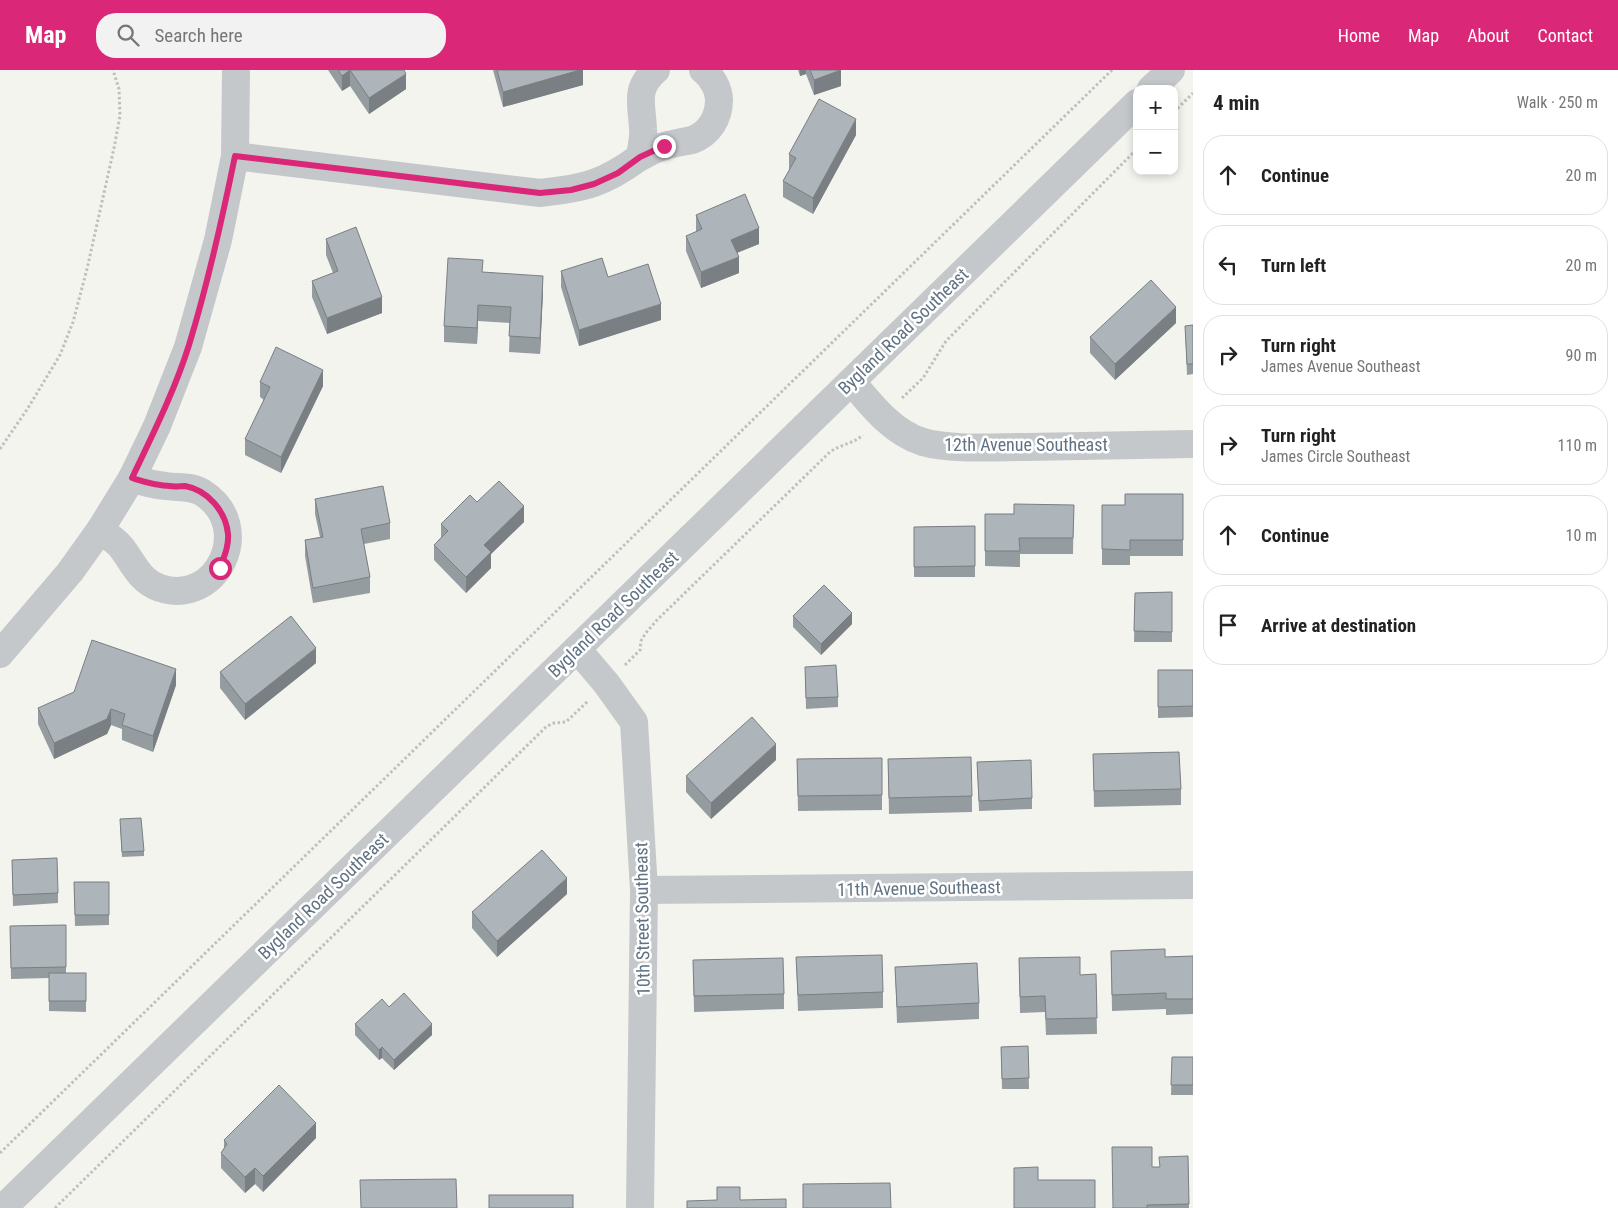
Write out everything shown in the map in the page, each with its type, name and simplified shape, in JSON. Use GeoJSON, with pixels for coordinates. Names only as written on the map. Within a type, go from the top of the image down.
{"type":"FeatureCollection","features":[{"type":"Feature","properties":{"kind":"street"},"geometry":{"type":"LineString","coordinates":[[0,654],[70,572],[100,530],[132,478],[157,426],[188,347],[218,240],[235,156],[236,70]]}},
{"type":"Feature","properties":{"kind":"street"},"geometry":{"type":"LineString","coordinates":[[640,157],[644,131],[640,99],[643,87],[656,70]]}},
{"type":"Feature","properties":{"kind":"street"},"geometry":{"type":"LineString","coordinates":[[235,156],[540,193],[571,190],[594,184],[618,173],[640,157],[664,146],[693,139],[705,133],[714,123],[719,110],[719,97],[716,84],[708,73],[703,70]]}},
{"type":"Feature","properties":{"kind":"street"},"geometry":{"type":"LineString","coordinates":[[1156,85],[1171,70]]}},
{"type":"Feature","properties":{"kind":"street","name":"Bygland Road Southeast"},"geometry":{"type":"LineString","coordinates":[[3,1208],[1133,107]]}},
{"type":"Feature","properties":{"kind":"street","name":"12th Avenue Southeast"},"geometry":{"type":"LineString","coordinates":[[852,382],[882,416],[903,433],[923,442],[948,446],[993,447],[1193,444]]}},
{"type":"Feature","properties":{"kind":"street"},"geometry":{"type":"LineString","coordinates":[[100,530],[120,546],[144,579],[159,588],[176,591],[193,588],[208,580],[220,568],[227,552],[228,535],[224,518],[215,503],[202,492],[186,486],[148,484],[132,478]]}},
{"type":"Feature","properties":{"kind":"street","name":"10th Street Southeast"},"geometry":{"type":"LineString","coordinates":[[577,649],[606,683],[634,722],[644,890],[640,1208]]}},
{"type":"Feature","properties":{"kind":"street","name":"11th Avenue Southeast"},"geometry":{"type":"LineString","coordinates":[[644,890],[1193,885]]}},
{"type":"Feature","properties":{"kind":"path"},"geometry":{"type":"LineString","coordinates":[[0,449],[28,408],[60,355],[74,322],[90,260],[120,116],[119,89],[113,70]]}},
{"type":"Feature","properties":{"kind":"path"},"geometry":{"type":"LineString","coordinates":[[0,1153],[1112,70]]}},
{"type":"Feature","properties":{"kind":"path"},"geometry":{"type":"LineString","coordinates":[[1178,108],[1193,93]]}},
{"type":"Feature","properties":{"kind":"building"},"geometry":{"type":"Polygon","coordinates":[[[338,70],[350,70],[342,76],[338,70]]]}},
{"type":"Feature","properties":{"kind":"building"},"geometry":{"type":"Polygon","coordinates":[[[350,70],[404,70],[406,74],[369,98],[350,70]]]}},
{"type":"Feature","properties":{"kind":"building"},"geometry":{"type":"Polygon","coordinates":[[[497,70],[580,70],[503,92],[497,70]]]}},
{"type":"Feature","properties":{"kind":"building"},"geometry":{"type":"Polygon","coordinates":[[[810,70],[841,70],[814,80],[810,70]]]}},
{"type":"Feature","properties":{"kind":"building"},"geometry":{"type":"Polygon","coordinates":[[[819,99],[856,119],[813,198],[783,181],[796,158],[789,154],[819,99]]]}},
{"type":"Feature","properties":{"kind":"building"},"geometry":{"type":"Polygon","coordinates":[[[745,194],[759,228],[731,240],[739,257],[701,272],[686,236],[702,229],[696,215],[745,194]]]}},
{"type":"Feature","properties":{"kind":"building"},"geometry":{"type":"Polygon","coordinates":[[[356,227],[382,297],[327,318],[312,281],[338,271],[326,239],[356,227]]]}},
{"type":"Feature","properties":{"kind":"building"},"geometry":{"type":"Polygon","coordinates":[[[448,258],[483,260],[482,272],[543,276],[540,338],[509,336],[511,307],[478,305],[477,328],[444,326],[448,258]]]}},
{"type":"Feature","properties":{"kind":"building"},"geometry":{"type":"Polygon","coordinates":[[[602,258],[608,277],[648,264],[661,304],[579,330],[561,271],[602,258]]]}},
{"type":"Feature","properties":{"kind":"building"},"geometry":{"type":"Polygon","coordinates":[[[1151,280],[1176,307],[1115,364],[1090,337],[1151,280]]]}},
{"type":"Feature","properties":{"kind":"building"},"geometry":{"type":"Polygon","coordinates":[[[1193,325],[1193,364],[1187,364],[1185,326],[1193,325]]]}},
{"type":"Feature","properties":{"kind":"building"},"geometry":{"type":"Polygon","coordinates":[[[276,347],[323,370],[281,457],[245,439],[270,387],[260,382],[276,347]]]}},
{"type":"Feature","properties":{"kind":"building"},"geometry":{"type":"Polygon","coordinates":[[[499,481],[524,506],[484,545],[491,552],[466,577],[434,545],[448,531],[441,524],[470,495],[477,502],[499,481]]]}},
{"type":"Feature","properties":{"kind":"building"},"geometry":{"type":"Polygon","coordinates":[[[383,486],[390,523],[361,529],[370,577],[313,588],[305,540],[323,537],[315,499],[383,486]]]}},
{"type":"Feature","properties":{"kind":"building"},"geometry":{"type":"Polygon","coordinates":[[[1125,494],[1183,494],[1183,540],[1130,540],[1130,550],[1102,549],[1102,505],[1125,505],[1125,494]]]}},
{"type":"Feature","properties":{"kind":"building"},"geometry":{"type":"Polygon","coordinates":[[[1014,504],[1074,505],[1073,538],[1019,538],[1020,551],[985,551],[985,514],[1014,514],[1014,504]]]}},
{"type":"Feature","properties":{"kind":"building"},"geometry":{"type":"Polygon","coordinates":[[[975,526],[975,566],[914,567],[914,527],[975,526]]]}},
{"type":"Feature","properties":{"kind":"building"},"geometry":{"type":"Polygon","coordinates":[[[824,585],[852,613],[821,644],[793,616],[824,585]]]}},
{"type":"Feature","properties":{"kind":"building"},"geometry":{"type":"Polygon","coordinates":[[[1172,592],[1172,632],[1134,631],[1135,593],[1172,592]]]}},
{"type":"Feature","properties":{"kind":"building"},"geometry":{"type":"Polygon","coordinates":[[[291,616],[316,648],[245,704],[220,672],[291,616]]]}},
{"type":"Feature","properties":{"kind":"building"},"geometry":{"type":"Polygon","coordinates":[[[92,640],[176,669],[153,736],[122,725],[125,714],[111,709],[107,719],[54,743],[38,708],[74,692],[92,640]]]}},
{"type":"Feature","properties":{"kind":"building"},"geometry":{"type":"Polygon","coordinates":[[[836,665],[838,697],[806,698],[805,667],[836,665]]]}},
{"type":"Feature","properties":{"kind":"building"},"geometry":{"type":"Polygon","coordinates":[[[1158,670],[1193,670],[1193,706],[1158,707],[1158,670]]]}},
{"type":"Feature","properties":{"kind":"building"},"geometry":{"type":"Polygon","coordinates":[[[752,717],[776,744],[711,803],[686,776],[752,717]]]}},
{"type":"Feature","properties":{"kind":"building"},"geometry":{"type":"Polygon","coordinates":[[[1179,752],[1181,789],[1094,791],[1093,754],[1179,752]]]}},
{"type":"Feature","properties":{"kind":"building"},"geometry":{"type":"Polygon","coordinates":[[[971,757],[972,796],[889,798],[888,759],[971,757]]]}},
{"type":"Feature","properties":{"kind":"building"},"geometry":{"type":"Polygon","coordinates":[[[882,758],[882,795],[798,796],[797,759],[882,758]]]}},
{"type":"Feature","properties":{"kind":"building"},"geometry":{"type":"Polygon","coordinates":[[[1031,760],[1032,798],[979,801],[977,762],[1031,760]]]}},
{"type":"Feature","properties":{"kind":"building"},"geometry":{"type":"Polygon","coordinates":[[[141,818],[144,851],[122,852],[120,819],[141,818]]]}},
{"type":"Feature","properties":{"kind":"building"},"geometry":{"type":"Polygon","coordinates":[[[542,850],[567,878],[497,941],[472,912],[542,850]]]}},
{"type":"Feature","properties":{"kind":"building"},"geometry":{"type":"Polygon","coordinates":[[[57,858],[58,893],[13,895],[12,860],[57,858]]]}},
{"type":"Feature","properties":{"kind":"building"},"geometry":{"type":"Polygon","coordinates":[[[74,882],[109,882],[109,915],[75,915],[74,882]]]}},
{"type":"Feature","properties":{"kind":"building"},"geometry":{"type":"Polygon","coordinates":[[[66,925],[66,967],[11,968],[10,926],[66,925]]]}},
{"type":"Feature","properties":{"kind":"building"},"geometry":{"type":"Polygon","coordinates":[[[1165,949],[1165,957],[1193,956],[1193,999],[1166,999],[1166,993],[1112,995],[1111,951],[1165,949]]]}},
{"type":"Feature","properties":{"kind":"building"},"geometry":{"type":"Polygon","coordinates":[[[882,955],[883,992],[798,995],[796,957],[882,955]]]}},
{"type":"Feature","properties":{"kind":"building"},"geometry":{"type":"Polygon","coordinates":[[[1080,957],[1080,975],[1096,974],[1097,1018],[1046,1019],[1045,996],[1020,997],[1019,958],[1080,957]]]}},
{"type":"Feature","properties":{"kind":"building"},"geometry":{"type":"Polygon","coordinates":[[[783,958],[784,994],[694,996],[693,960],[783,958]]]}},
{"type":"Feature","properties":{"kind":"building"},"geometry":{"type":"Polygon","coordinates":[[[977,963],[979,1003],[897,1007],[895,967],[977,963]]]}},
{"type":"Feature","properties":{"kind":"building"},"geometry":{"type":"Polygon","coordinates":[[[49,973],[86,973],[86,1001],[49,1001],[49,973]]]}},
{"type":"Feature","properties":{"kind":"building"},"geometry":{"type":"Polygon","coordinates":[[[404,993],[432,1024],[394,1060],[382,1047],[379,1050],[355,1024],[382,999],[389,1007],[404,993]]]}},
{"type":"Feature","properties":{"kind":"building"},"geometry":{"type":"Polygon","coordinates":[[[1028,1046],[1029,1078],[1002,1079],[1001,1047],[1028,1046]]]}},
{"type":"Feature","properties":{"kind":"building"},"geometry":{"type":"Polygon","coordinates":[[[1172,1057],[1193,1057],[1193,1085],[1171,1085],[1172,1057]]]}},
{"type":"Feature","properties":{"kind":"building"},"geometry":{"type":"Polygon","coordinates":[[[279,1085],[316,1123],[263,1176],[255,1168],[245,1177],[221,1153],[227,1144],[224,1140],[279,1085]]]}},
{"type":"Feature","properties":{"kind":"building"},"geometry":{"type":"Polygon","coordinates":[[[1112,1147],[1152,1147],[1152,1167],[1160,1167],[1159,1157],[1188,1156],[1189,1204],[1147,1205],[1147,1208],[1113,1208],[1112,1147]]]}},
{"type":"Feature","properties":{"kind":"building"},"geometry":{"type":"Polygon","coordinates":[[[1038,1167],[1038,1180],[1095,1180],[1095,1208],[1014,1208],[1014,1168],[1038,1167]]]}},
{"type":"Feature","properties":{"kind":"building"},"geometry":{"type":"Polygon","coordinates":[[[456,1179],[457,1208],[361,1208],[360,1180],[456,1179]]]}},
{"type":"Feature","properties":{"kind":"building"},"geometry":{"type":"Polygon","coordinates":[[[890,1183],[891,1208],[803,1208],[803,1184],[890,1183]]]}},
{"type":"Feature","properties":{"kind":"building"},"geometry":{"type":"Polygon","coordinates":[[[717,1187],[740,1187],[740,1200],[786,1199],[786,1208],[687,1208],[687,1201],[717,1200],[717,1187]]]}},
{"type":"Feature","properties":{"kind":"building"},"geometry":{"type":"Polygon","coordinates":[[[489,1195],[573,1195],[573,1208],[489,1208],[489,1195]]]}},
{"type":"Feature","properties":{"kind":"route"},"geometry":{"type":"LineString","coordinates":[[220,568],[227,552],[228,535],[224,518],[215,503],[202,492],[186,486],[148,484],[132,478],[157,426],[188,347],[218,240],[235,156],[540,193],[571,190],[594,184],[618,173],[640,157],[664,146]]}}]}
